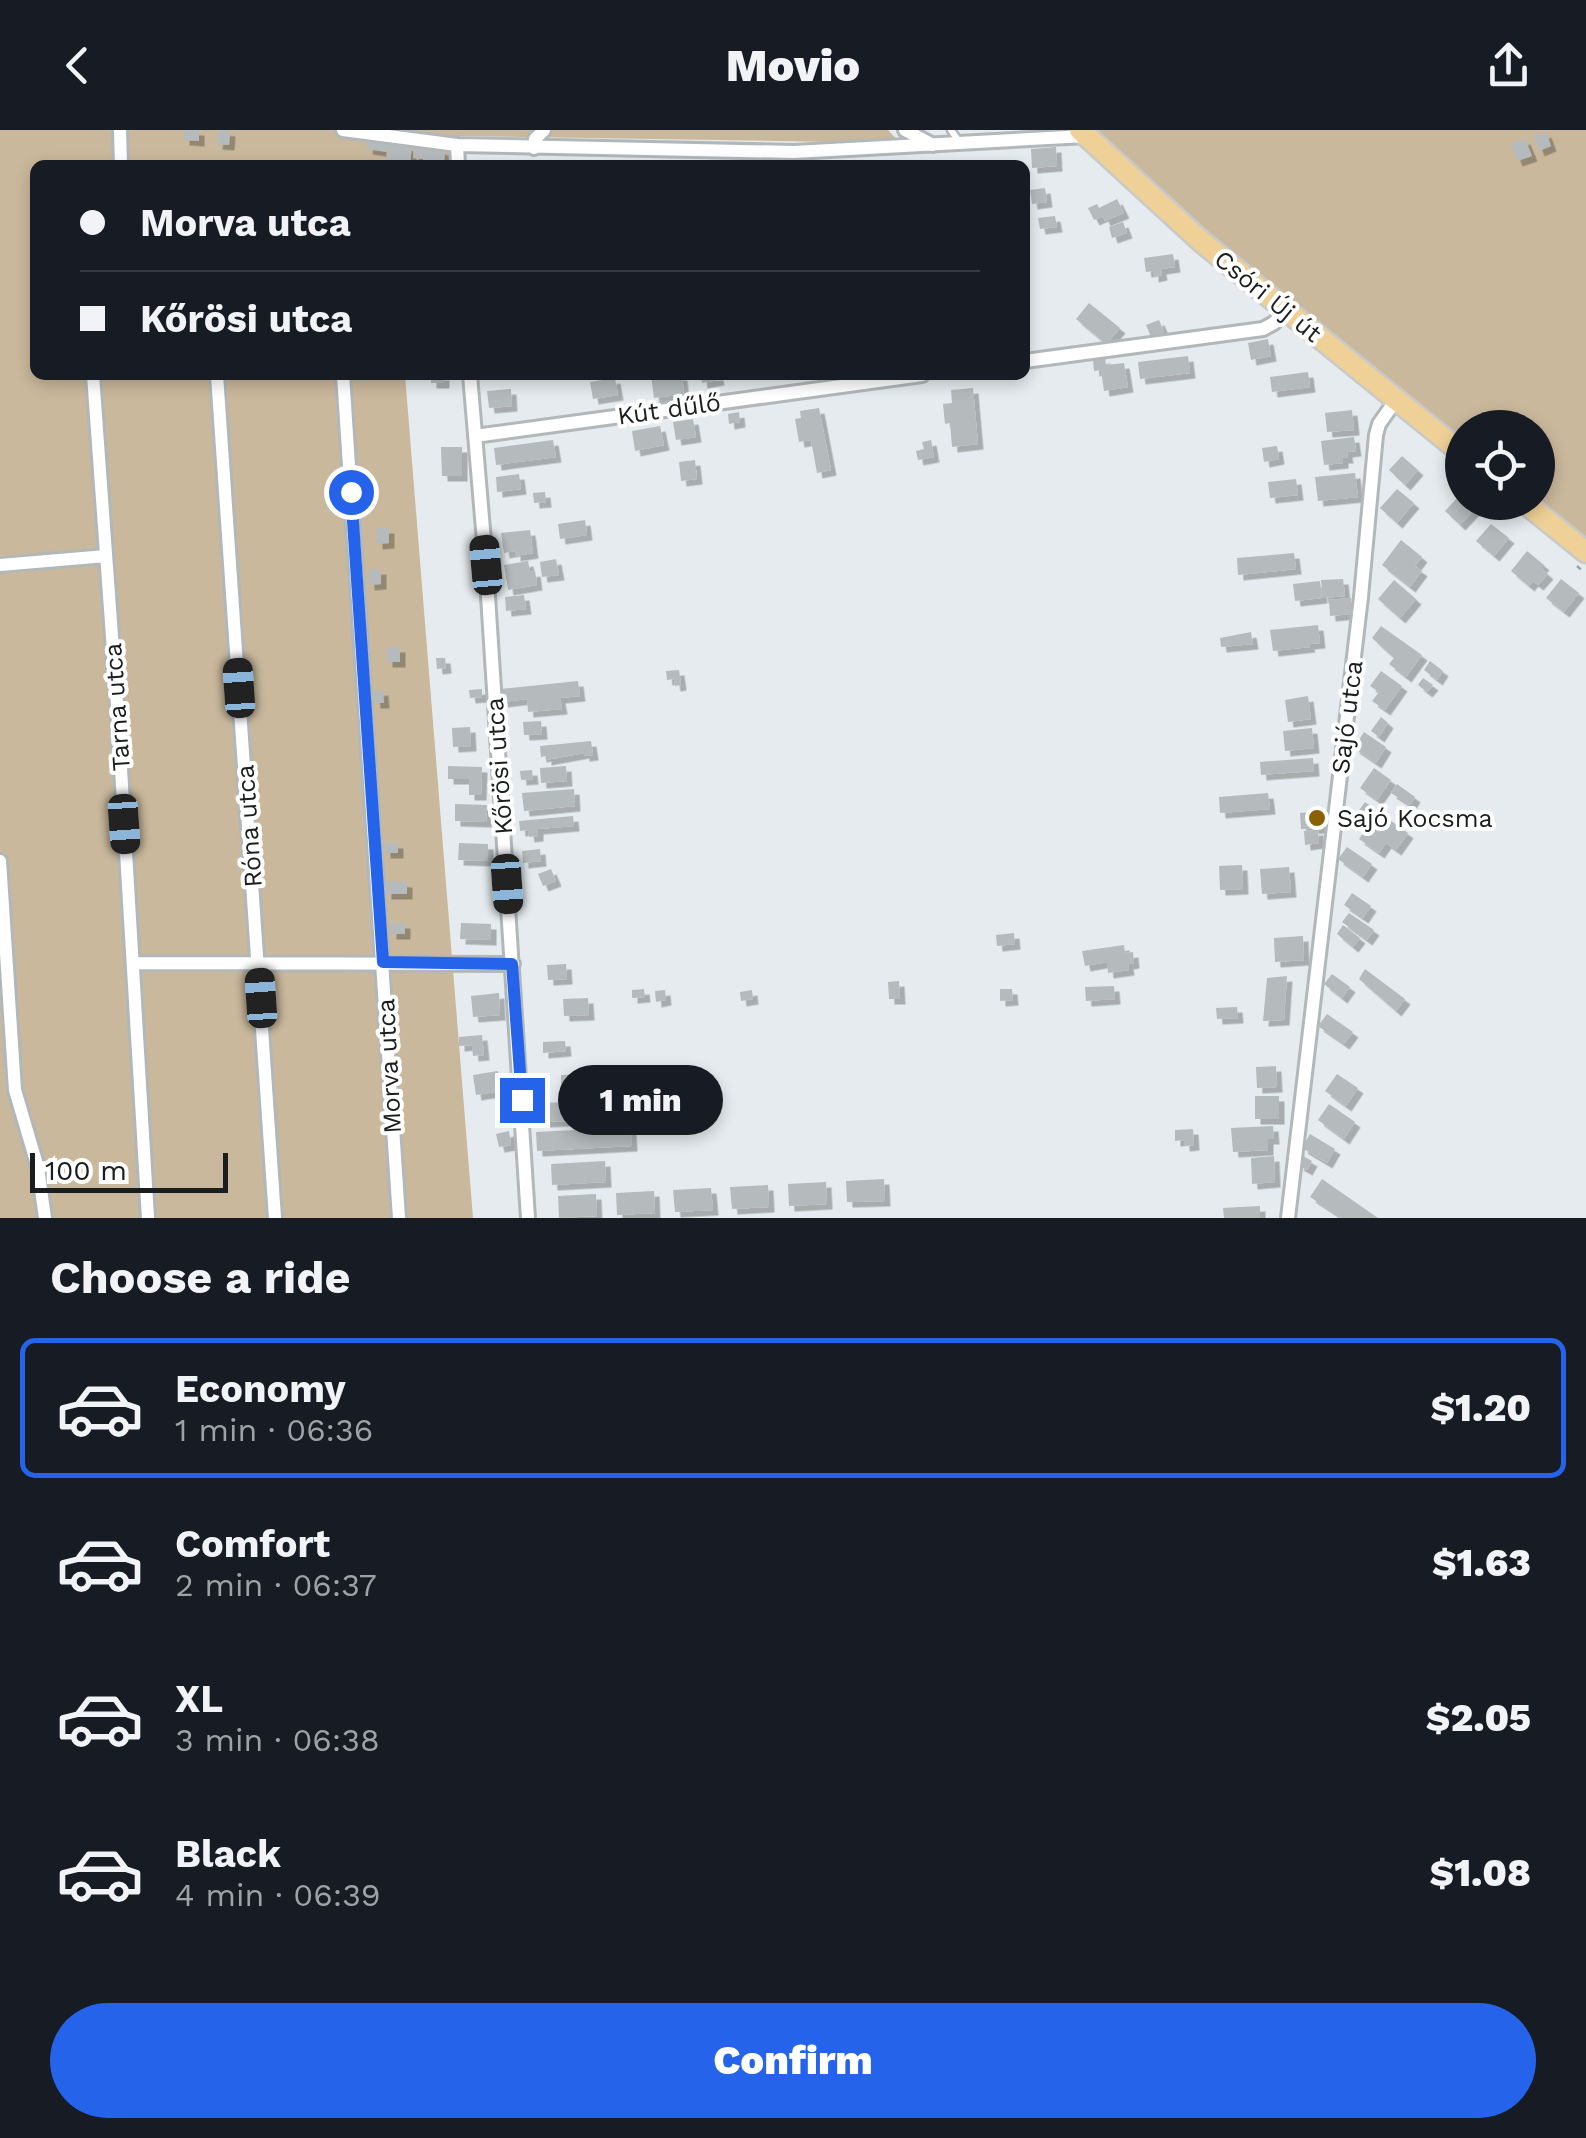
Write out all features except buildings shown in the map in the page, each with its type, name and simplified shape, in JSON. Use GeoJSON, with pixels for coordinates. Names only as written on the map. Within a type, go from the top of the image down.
{"type":"FeatureCollection","features":[{"type":"Feature","properties":{"kind":"main road","name":"Csóri Új út"},"geometry":{"type":"LineString","coordinates":[[1083,133],[1202,242],[1445,439]]}},
{"type":"Feature","properties":{"kind":"main road"},"geometry":{"type":"LineString","coordinates":[[1546,520],[1586,552]]}},
{"type":"Feature","properties":{"kind":"street"},"geometry":{"type":"LineString","coordinates":[[120,130],[121,160]]}},
{"type":"Feature","properties":{"kind":"street"},"geometry":{"type":"LineString","coordinates":[[348,130],[458,145],[794,152],[934,146],[1003,136],[1083,133]]}},
{"type":"Feature","properties":{"kind":"street"},"geometry":{"type":"LineString","coordinates":[[534,148],[534,139],[544,130]]}},
{"type":"Feature","properties":{"kind":"street"},"geometry":{"type":"LineString","coordinates":[[904,130],[934,146]]}},
{"type":"Feature","properties":{"kind":"street"},"geometry":{"type":"LineString","coordinates":[[458,145],[458,160]]}},
{"type":"Feature","properties":{"kind":"street"},"geometry":{"type":"LineString","coordinates":[[1030,360],[1264,329],[1284,310]]}},
{"type":"Feature","properties":{"kind":"street","name":"Tarna utca"},"geometry":{"type":"LineString","coordinates":[[94,380],[148,1218]]}},
{"type":"Feature","properties":{"kind":"street","name":"Róna utca"},"geometry":{"type":"LineString","coordinates":[[217,380],[274,1218]]}},
{"type":"Feature","properties":{"kind":"street","name":"Morva utca"},"geometry":{"type":"LineString","coordinates":[[343,380],[398,1218]]}},
{"type":"Feature","properties":{"kind":"street","name":"Kőrösi utca"},"geometry":{"type":"LineString","coordinates":[[470,380],[528,1218]]}},
{"type":"Feature","properties":{"kind":"street","name":"Kút dűlő"},"geometry":{"type":"LineString","coordinates":[[475,436],[885,380]]}},
{"type":"Feature","properties":{"kind":"street","name":"Sajó utca"},"geometry":{"type":"LineString","coordinates":[[1288,1218],[1361,597],[1376,435],[1380,421],[1396,400]]}},
{"type":"Feature","properties":{"kind":"street"},"geometry":{"type":"LineString","coordinates":[[0,566],[106,556]]}},
{"type":"Feature","properties":{"kind":"street"},"geometry":{"type":"LineString","coordinates":[[0,861],[15,1090],[38,1168],[45,1218]]}},
{"type":"Feature","properties":{"kind":"street"},"geometry":{"type":"LineString","coordinates":[[133,963],[512,964]]}},
{"type":"Feature","properties":{"kind":"lane"},"geometry":{"type":"LineString","coordinates":[[951,130],[960,144]]}},
{"type":"Feature","properties":{"kind":"shaded area"},"geometry":{"type":"Polygon","coordinates":[[[0,130],[888,130],[900,143],[460,136],[461,160],[30,160],[30,380],[405,380],[473,1218],[0,1218],[0,130]]]}},
{"type":"Feature","properties":{"kind":"shaded area"},"geometry":{"type":"Polygon","coordinates":[[[1080,130],[1586,130],[1586,552],[1555,520],[1555,410],[1445,410],[1445,439],[1080,130]]]}},
{"type":"Feature","properties":{"kind":"place","name":"Sajó Kocsma"},"geometry":{"type":"Point","coordinates":[1317,818]}},
{"type":"Feature","properties":{"kind":"route"},"geometry":{"type":"LineString","coordinates":[[351,492],[383,962],[512,964],[522,1100]]}}]}
